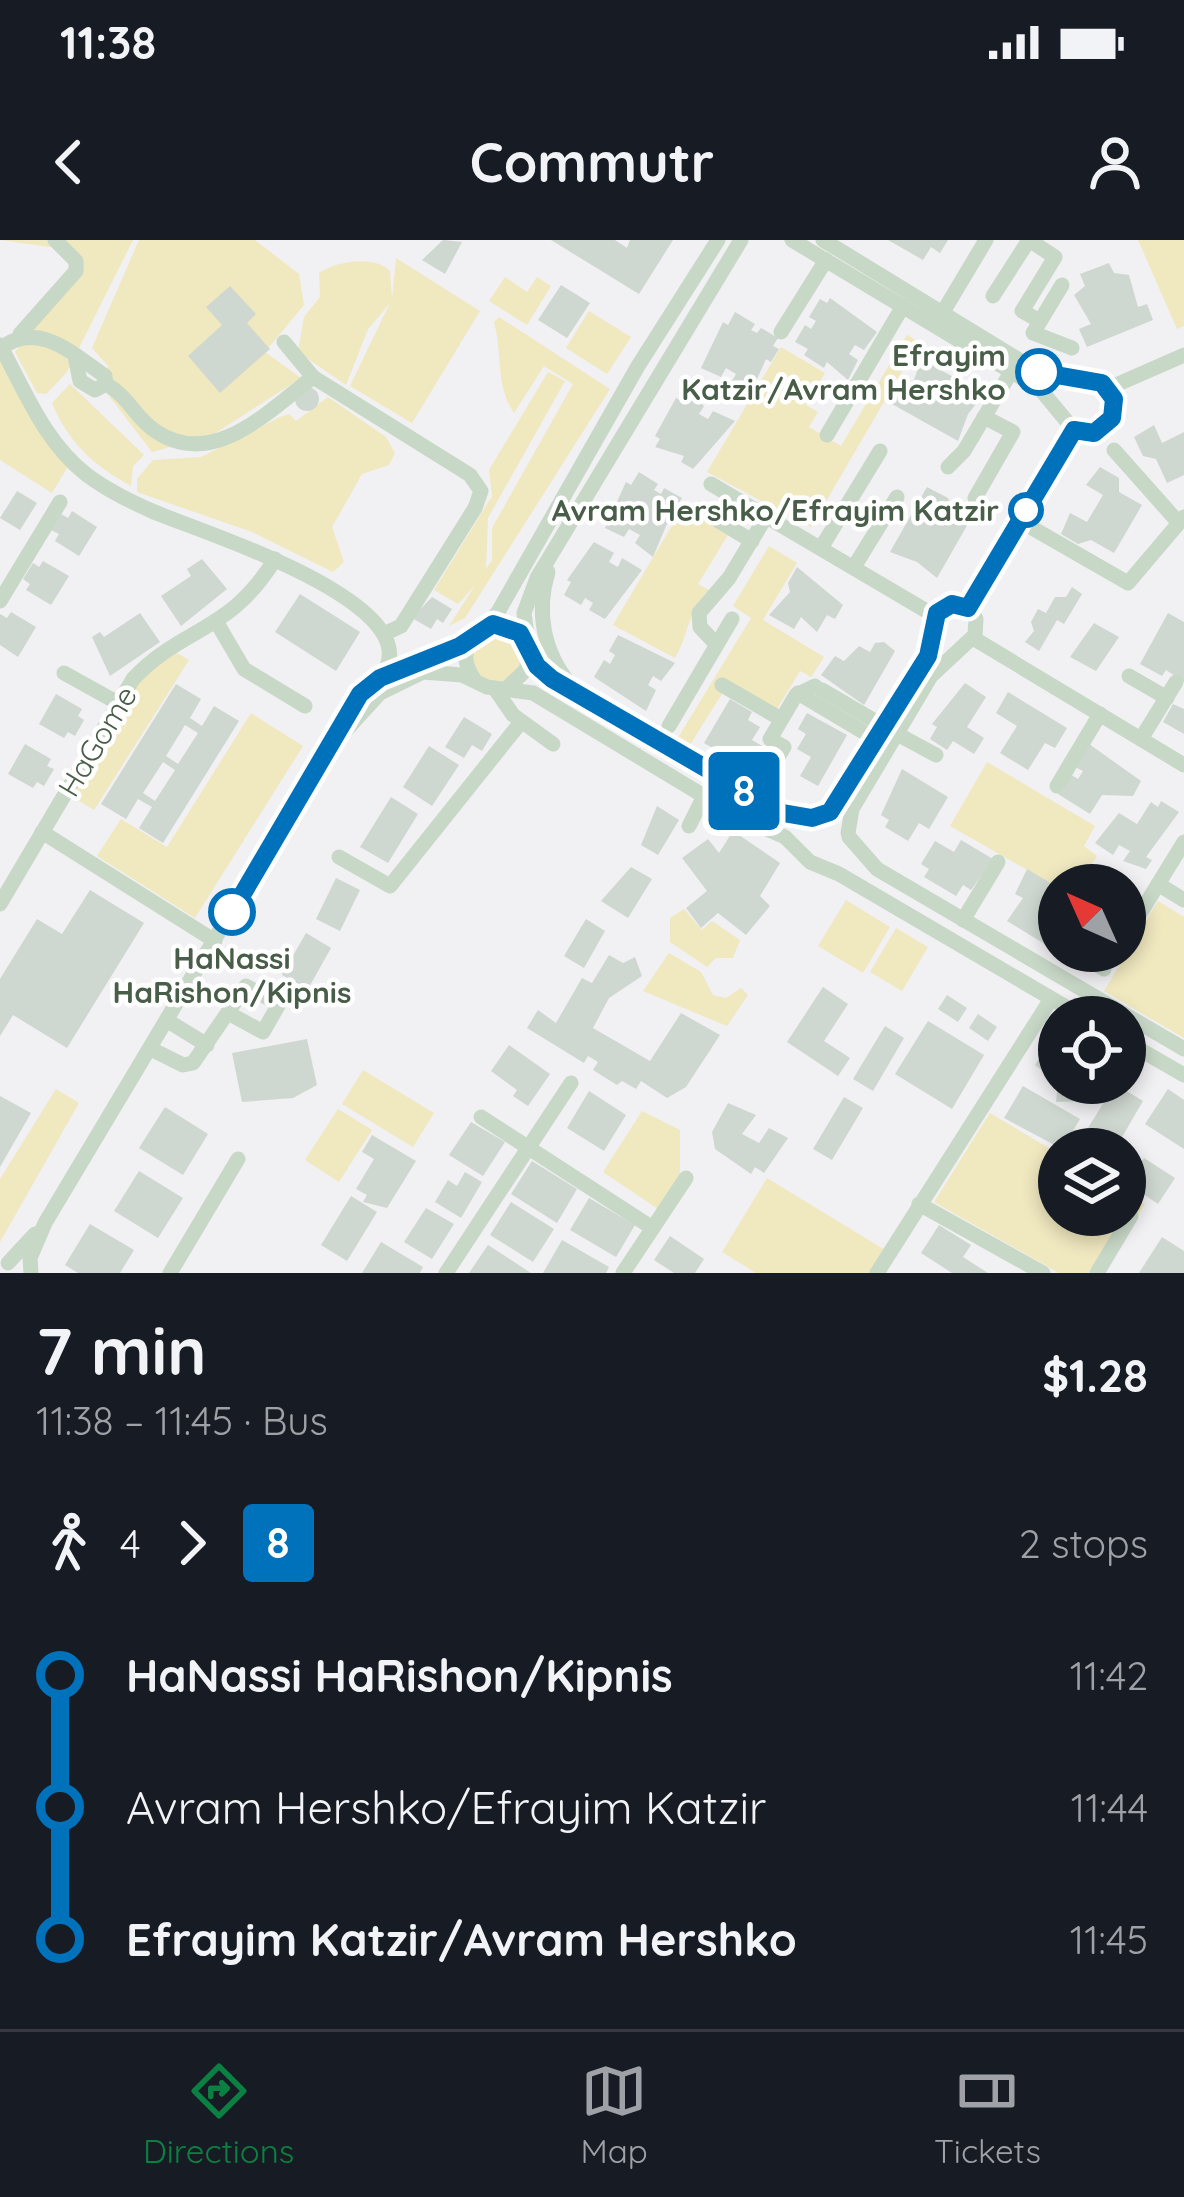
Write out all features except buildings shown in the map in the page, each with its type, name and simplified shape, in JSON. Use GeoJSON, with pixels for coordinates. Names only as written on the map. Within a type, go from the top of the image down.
{"type":"FeatureCollection","features":[{"type":"Feature","properties":{"kind":"street"},"geometry":{"type":"LineString","coordinates":[[56,240],[76,261],[76,271],[20,334],[1,346],[51,439],[84,472],[123,498],[275,559],[364,610],[412,661],[433,657]]}},
{"type":"Feature","properties":{"kind":"street"},"geometry":{"type":"LineString","coordinates":[[704,260],[707,240]]}},
{"type":"Feature","properties":{"kind":"street"},"geometry":{"type":"LineString","coordinates":[[380,678],[468,642],[484,626],[718,240]]}},
{"type":"Feature","properties":{"kind":"street"},"geometry":{"type":"LineString","coordinates":[[498,689],[525,674],[527,600],[741,240]]}},
{"type":"Feature","properties":{"kind":"street"},"geometry":{"type":"LineString","coordinates":[[792,240],[828,247],[1039,372],[1108,388],[1184,355]]}},
{"type":"Feature","properties":{"kind":"street"},"geometry":{"type":"LineString","coordinates":[[943,312],[986,240]]}},
{"type":"Feature","properties":{"kind":"street"},"geometry":{"type":"LineString","coordinates":[[993,296],[1029,240],[1055,257],[1022,311],[1040,321]]}},
{"type":"Feature","properties":{"kind":"street"},"geometry":{"type":"LineString","coordinates":[[828,247],[903,306],[1046,394],[1074,430],[1094,433],[1107,425],[1115,407],[1108,388]]}},
{"type":"Feature","properties":{"kind":"street"},"geometry":{"type":"LineString","coordinates":[[781,332],[828,247]]}},
{"type":"Feature","properties":{"kind":"street"},"geometry":{"type":"LineString","coordinates":[[1062,285],[1033,333],[1072,348]]}},
{"type":"Feature","properties":{"kind":"street"},"geometry":{"type":"LineString","coordinates":[[827,434],[903,306]]}},
{"type":"Feature","properties":{"kind":"street"},"geometry":{"type":"LineString","coordinates":[[20,334],[37,334],[76,356],[80,381],[95,389],[106,384],[123,393],[151,428],[194,447],[229,437],[313,377]]}},
{"type":"Feature","properties":{"kind":"street"},"geometry":{"type":"LineString","coordinates":[[284,342],[313,377],[417,438],[470,475],[481,491],[401,626],[387,636]]}},
{"type":"Feature","properties":{"kind":"street"},"geometry":{"type":"LineString","coordinates":[[948,467],[1011,372]]}},
{"type":"Feature","properties":{"kind":"street"},"geometry":{"type":"LineString","coordinates":[[1060,410],[1065,390],[1083,379]]}},
{"type":"Feature","properties":{"kind":"street"},"geometry":{"type":"LineString","coordinates":[[975,498],[1013,433],[984,417]]}},
{"type":"Feature","properties":{"kind":"street"},"geometry":{"type":"LineString","coordinates":[[968,608],[1074,430]]}},
{"type":"Feature","properties":{"kind":"street"},"geometry":{"type":"LineString","coordinates":[[1020,521],[1128,583],[1181,520],[1114,450]]}},
{"type":"Feature","properties":{"kind":"street"},"geometry":{"type":"LineString","coordinates":[[821,548],[880,451]]}},
{"type":"Feature","properties":{"kind":"street"},"geometry":{"type":"LineString","coordinates":[[711,484],[854,567],[934,624],[945,645],[967,642],[1184,765]]}},
{"type":"Feature","properties":{"kind":"street"},"geometry":{"type":"LineString","coordinates":[[854,567],[897,497]]}},
{"type":"Feature","properties":{"kind":"street"},"geometry":{"type":"LineString","coordinates":[[0,601],[60,502]]}},
{"type":"Feature","properties":{"kind":"street"},"geometry":{"type":"LineString","coordinates":[[699,509],[752,541]]}},
{"type":"Feature","properties":{"kind":"street"},"geometry":{"type":"LineString","coordinates":[[716,644],[698,617],[767,515]]}},
{"type":"Feature","properties":{"kind":"street"},"geometry":{"type":"LineString","coordinates":[[554,552],[542,621],[556,664],[581,694]]}},
{"type":"Feature","properties":{"kind":"street","name":"HaGome"},"geometry":{"type":"LineString","coordinates":[[0,904],[146,665],[252,596],[275,559]]}},
{"type":"Feature","properties":{"kind":"street"},"geometry":{"type":"LineString","coordinates":[[802,854],[799,834],[838,805],[887,734],[934,671],[967,642],[977,622],[968,608],[952,604],[934,624],[928,656],[887,734],[852,809],[842,858],[821,866]]}},
{"type":"Feature","properties":{"kind":"street"},"geometry":{"type":"LineString","coordinates":[[669,726],[732,619]]}},
{"type":"Feature","properties":{"kind":"street"},"geometry":{"type":"LineString","coordinates":[[217,623],[244,669],[305,706]]}},
{"type":"Feature","properties":{"kind":"street"},"geometry":{"type":"LineString","coordinates":[[484,626],[510,626],[546,674],[774,808],[837,819],[877,869],[1184,1049]]}},
{"type":"Feature","properties":{"kind":"street"},"geometry":{"type":"LineString","coordinates":[[44,1223],[4,1264],[30,1273],[30,1258],[44,1223],[352,705],[392,659],[387,636]]}},
{"type":"Feature","properties":{"kind":"street"},"geometry":{"type":"LineString","coordinates":[[468,642],[465,659],[474,680]]}},
{"type":"Feature","properties":{"kind":"street"},"geometry":{"type":"LineString","coordinates":[[333,743],[370,700],[423,672],[443,670],[498,689],[533,693],[704,796],[785,837],[821,866],[1047,996]]}},
{"type":"Feature","properties":{"kind":"street"},"geometry":{"type":"LineString","coordinates":[[64,673],[118,704]]}},
{"type":"Feature","properties":{"kind":"street"},"geometry":{"type":"LineString","coordinates":[[1129,676],[1171,690],[1141,739]]}},
{"type":"Feature","properties":{"kind":"street"},"geometry":{"type":"LineString","coordinates":[[722,685],[782,719]]}},
{"type":"Feature","properties":{"kind":"street"},"geometry":{"type":"LineString","coordinates":[[770,771],[784,747],[770,739],[797,693],[819,688],[887,734]]}},
{"type":"Feature","properties":{"kind":"street"},"geometry":{"type":"LineString","coordinates":[[498,689],[521,722],[553,744]]}},
{"type":"Feature","properties":{"kind":"street"},"geometry":{"type":"LineString","coordinates":[[797,693],[936,755]]}},
{"type":"Feature","properties":{"kind":"street"},"geometry":{"type":"LineString","coordinates":[[1057,786],[1100,714]]}},
{"type":"Feature","properties":{"kind":"street"},"geometry":{"type":"LineString","coordinates":[[339,857],[390,886],[521,722]]}},
{"type":"Feature","properties":{"kind":"street"},"geometry":{"type":"LineString","coordinates":[[689,826],[704,796]]}},
{"type":"Feature","properties":{"kind":"street"},"geometry":{"type":"LineString","coordinates":[[42,832],[215,941]]}},
{"type":"Feature","properties":{"kind":"street"},"geometry":{"type":"LineString","coordinates":[[1146,904],[1184,842]]}},
{"type":"Feature","properties":{"kind":"street"},"geometry":{"type":"LineString","coordinates":[[963,920],[998,862]]}},
{"type":"Feature","properties":{"kind":"street"},"geometry":{"type":"LineString","coordinates":[[1158,884],[1184,900]]}},
{"type":"Feature","properties":{"kind":"street"},"geometry":{"type":"LineString","coordinates":[[151,1049],[183,1065],[193,1064],[228,1013]]}},
{"type":"Feature","properties":{"kind":"street"},"geometry":{"type":"LineString","coordinates":[[168,1021],[206,1045]]}},
{"type":"Feature","properties":{"kind":"street"},"geometry":{"type":"LineString","coordinates":[[878,1273],[1038,1021]]}},
{"type":"Feature","properties":{"kind":"street"},"geometry":{"type":"LineString","coordinates":[[1146,1053],[1184,1075]]}},
{"type":"Feature","properties":{"kind":"street"},"geometry":{"type":"LineString","coordinates":[[446,1273],[571,1083]]}},
{"type":"Feature","properties":{"kind":"street"},"geometry":{"type":"LineString","coordinates":[[481,1117],[651,1227]]}},
{"type":"Feature","properties":{"kind":"street"},"geometry":{"type":"LineString","coordinates":[[170,1273],[238,1159]]}},
{"type":"Feature","properties":{"kind":"street"},"geometry":{"type":"LineString","coordinates":[[623,1273],[686,1178]]}},
{"type":"Feature","properties":{"kind":"street"},"geometry":{"type":"LineString","coordinates":[[919,1204],[1043,1273]]}},
{"type":"Feature","properties":{"kind":"street"},"geometry":{"type":"LineString","coordinates":[[1096,1273],[1118,1236]]}},
{"type":"Feature","properties":{"kind":"shaded area"},"geometry":{"type":"Polygon","coordinates":[[[0,240],[133,240],[67,372],[46,394],[37,393],[15,352],[74,279],[71,250],[0,240]]]}},
{"type":"Feature","properties":{"kind":"shaded area"},"geometry":{"type":"Polygon","coordinates":[[[139,240],[255,240],[299,274],[304,305],[265,352],[301,378],[211,436],[152,452],[106,392],[108,366],[92,348],[139,240]]]}},
{"type":"Feature","properties":{"kind":"shaded area"},"geometry":{"type":"Polygon","coordinates":[[[1138,240],[1184,240],[1184,326],[1177,329],[1138,240]]]}},
{"type":"Feature","properties":{"kind":"shaded area"},"geometry":{"type":"Polygon","coordinates":[[[396,258],[480,311],[412,423],[350,386],[390,303],[368,329],[346,385],[298,352],[304,317],[320,297],[319,273],[345,263],[375,263],[390,271],[392,300],[396,258]]]}},
{"type":"Feature","properties":{"kind":"shaded area"},"geometry":{"type":"Polygon","coordinates":[[[505,277],[527,292],[537,277],[551,286],[527,325],[489,301],[505,277]]]}},
{"type":"Feature","properties":{"kind":"shaded area"},"geometry":{"type":"Polygon","coordinates":[[[589,311],[631,337],[607,374],[566,348],[589,311]]]}},
{"type":"Feature","properties":{"kind":"shaded area"},"geometry":{"type":"Polygon","coordinates":[[[499,317],[610,389],[465,618],[449,626],[476,584],[458,604],[434,590],[492,496],[489,470],[548,372],[565,381],[488,518],[486,569],[492,560],[492,528],[573,384],[544,366],[514,413],[502,381],[494,322],[499,317]]]}},
{"type":"Feature","properties":{"kind":"shaded area"},"geometry":{"type":"Polygon","coordinates":[[[907,335],[919,342],[811,527],[707,472],[781,347],[825,373],[806,405],[818,412],[809,427],[841,446],[907,335]]]}},
{"type":"Feature","properties":{"kind":"shaded area"},"geometry":{"type":"Polygon","coordinates":[[[0,359],[70,463],[52,493],[0,460],[0,359]]]}},
{"type":"Feature","properties":{"kind":"shaded area"},"geometry":{"type":"Polygon","coordinates":[[[70,384],[144,455],[133,466],[131,486],[94,461],[66,430],[52,403],[70,384]]]}},
{"type":"Feature","properties":{"kind":"shaded area"},"geometry":{"type":"Polygon","coordinates":[[[328,397],[386,437],[395,453],[389,465],[362,474],[332,527],[344,562],[333,572],[252,532],[137,492],[137,479],[153,460],[201,457],[280,417],[289,414],[296,421],[328,397]]]}},
{"type":"Feature","properties":{"kind":"shaded area"},"geometry":{"type":"Polygon","coordinates":[[[683,507],[729,533],[698,584],[709,590],[697,605],[675,658],[613,625],[683,507]]]}},
{"type":"Feature","properties":{"kind":"shaded area"},"geometry":{"type":"Polygon","coordinates":[[[769,546],[797,563],[763,620],[824,657],[811,677],[800,671],[772,717],[725,689],[688,748],[676,741],[751,618],[733,606],[769,546]]]}},
{"type":"Feature","properties":{"kind":"shaded area"},"geometry":{"type":"Polygon","coordinates":[[[497,632],[515,639],[522,657],[515,675],[497,682],[479,675],[472,657],[479,639],[497,632]]]}},
{"type":"Feature","properties":{"kind":"shaded area"},"geometry":{"type":"Polygon","coordinates":[[[175,652],[189,660],[94,810],[65,792],[141,673],[175,652]]]}},
{"type":"Feature","properties":{"kind":"shaded area"},"geometry":{"type":"Polygon","coordinates":[[[251,713],[303,746],[195,918],[97,856],[121,819],[167,847],[251,713]]]}},
{"type":"Feature","properties":{"kind":"shaded area"},"geometry":{"type":"Polygon","coordinates":[[[987,762],[1095,826],[1084,846],[1097,856],[1092,864],[1038,864],[1038,876],[950,826],[987,762]]]}},
{"type":"Feature","properties":{"kind":"shaded area"},"geometry":{"type":"Polygon","coordinates":[[[846,900],[890,927],[863,973],[818,946],[846,900]]]}},
{"type":"Feature","properties":{"kind":"shaded area"},"geometry":{"type":"Polygon","coordinates":[[[1158,901],[1184,917],[1184,1038],[1146,1016],[1146,996],[1113,996],[1104,991],[1115,972],[1146,972],[1146,921],[1158,901]]]}},
{"type":"Feature","properties":{"kind":"shaded area"},"geometry":{"type":"Polygon","coordinates":[[[684,909],[702,930],[712,921],[740,940],[733,958],[716,958],[707,967],[670,942],[670,918],[684,909]]]}},
{"type":"Feature","properties":{"kind":"shaded area"},"geometry":{"type":"Polygon","coordinates":[[[896,928],[928,947],[902,991],[870,972],[896,928]]]}},
{"type":"Feature","properties":{"kind":"shaded area"},"geometry":{"type":"Polygon","coordinates":[[[669,953],[701,972],[713,995],[726,998],[741,988],[748,995],[727,1026],[643,991],[669,953]]]}},
{"type":"Feature","properties":{"kind":"shaded area"},"geometry":{"type":"Polygon","coordinates":[[[363,1070],[434,1113],[413,1147],[342,1104],[363,1070]]]}},
{"type":"Feature","properties":{"kind":"shaded area"},"geometry":{"type":"Polygon","coordinates":[[[56,1089],[79,1103],[0,1242],[0,1179],[56,1089]]]}},
{"type":"Feature","properties":{"kind":"shaded area"},"geometry":{"type":"Polygon","coordinates":[[[338,1109],[372,1130],[339,1182],[305,1160],[338,1109]]]}},
{"type":"Feature","properties":{"kind":"shaded area"},"geometry":{"type":"Polygon","coordinates":[[[642,1111],[680,1130],[680,1178],[658,1209],[603,1172],[642,1111]]]}},
{"type":"Feature","properties":{"kind":"shaded area"},"geometry":{"type":"Polygon","coordinates":[[[990,1113],[1038,1142],[1038,1236],[1126,1236],[1103,1273],[1059,1273],[934,1202],[990,1113]]]}},
{"type":"Feature","properties":{"kind":"shaded area"},"geometry":{"type":"Polygon","coordinates":[[[767,1178],[885,1250],[871,1273],[756,1273],[722,1252],[767,1178]]]}},
{"type":"Feature","properties":{"kind":"bus line","name":"8"},"geometry":{"type":"LineString","coordinates":[[232,912],[360,694],[380,678],[460,646],[493,624],[520,633],[537,666],[552,679],[758,800],[799,818],[830,812],[928,656],[937,613],[952,604],[968,608],[1074,430],[1094,433],[1112,418],[1114,399],[1102,383],[1039,372]]}},
{"type":"Feature","properties":{"kind":"place","name":"Efrayim Katzir/Avram Hershko"},"geometry":{"type":"Point","coordinates":[1039,372]}},
{"type":"Feature","properties":{"kind":"place","name":"Avram Hershko/Efrayim Katzir"},"geometry":{"type":"Point","coordinates":[1026,510]}},
{"type":"Feature","properties":{"kind":"place","name":"HaNassi HaRishon/Kipnis"},"geometry":{"type":"Point","coordinates":[232,912]}}]}
